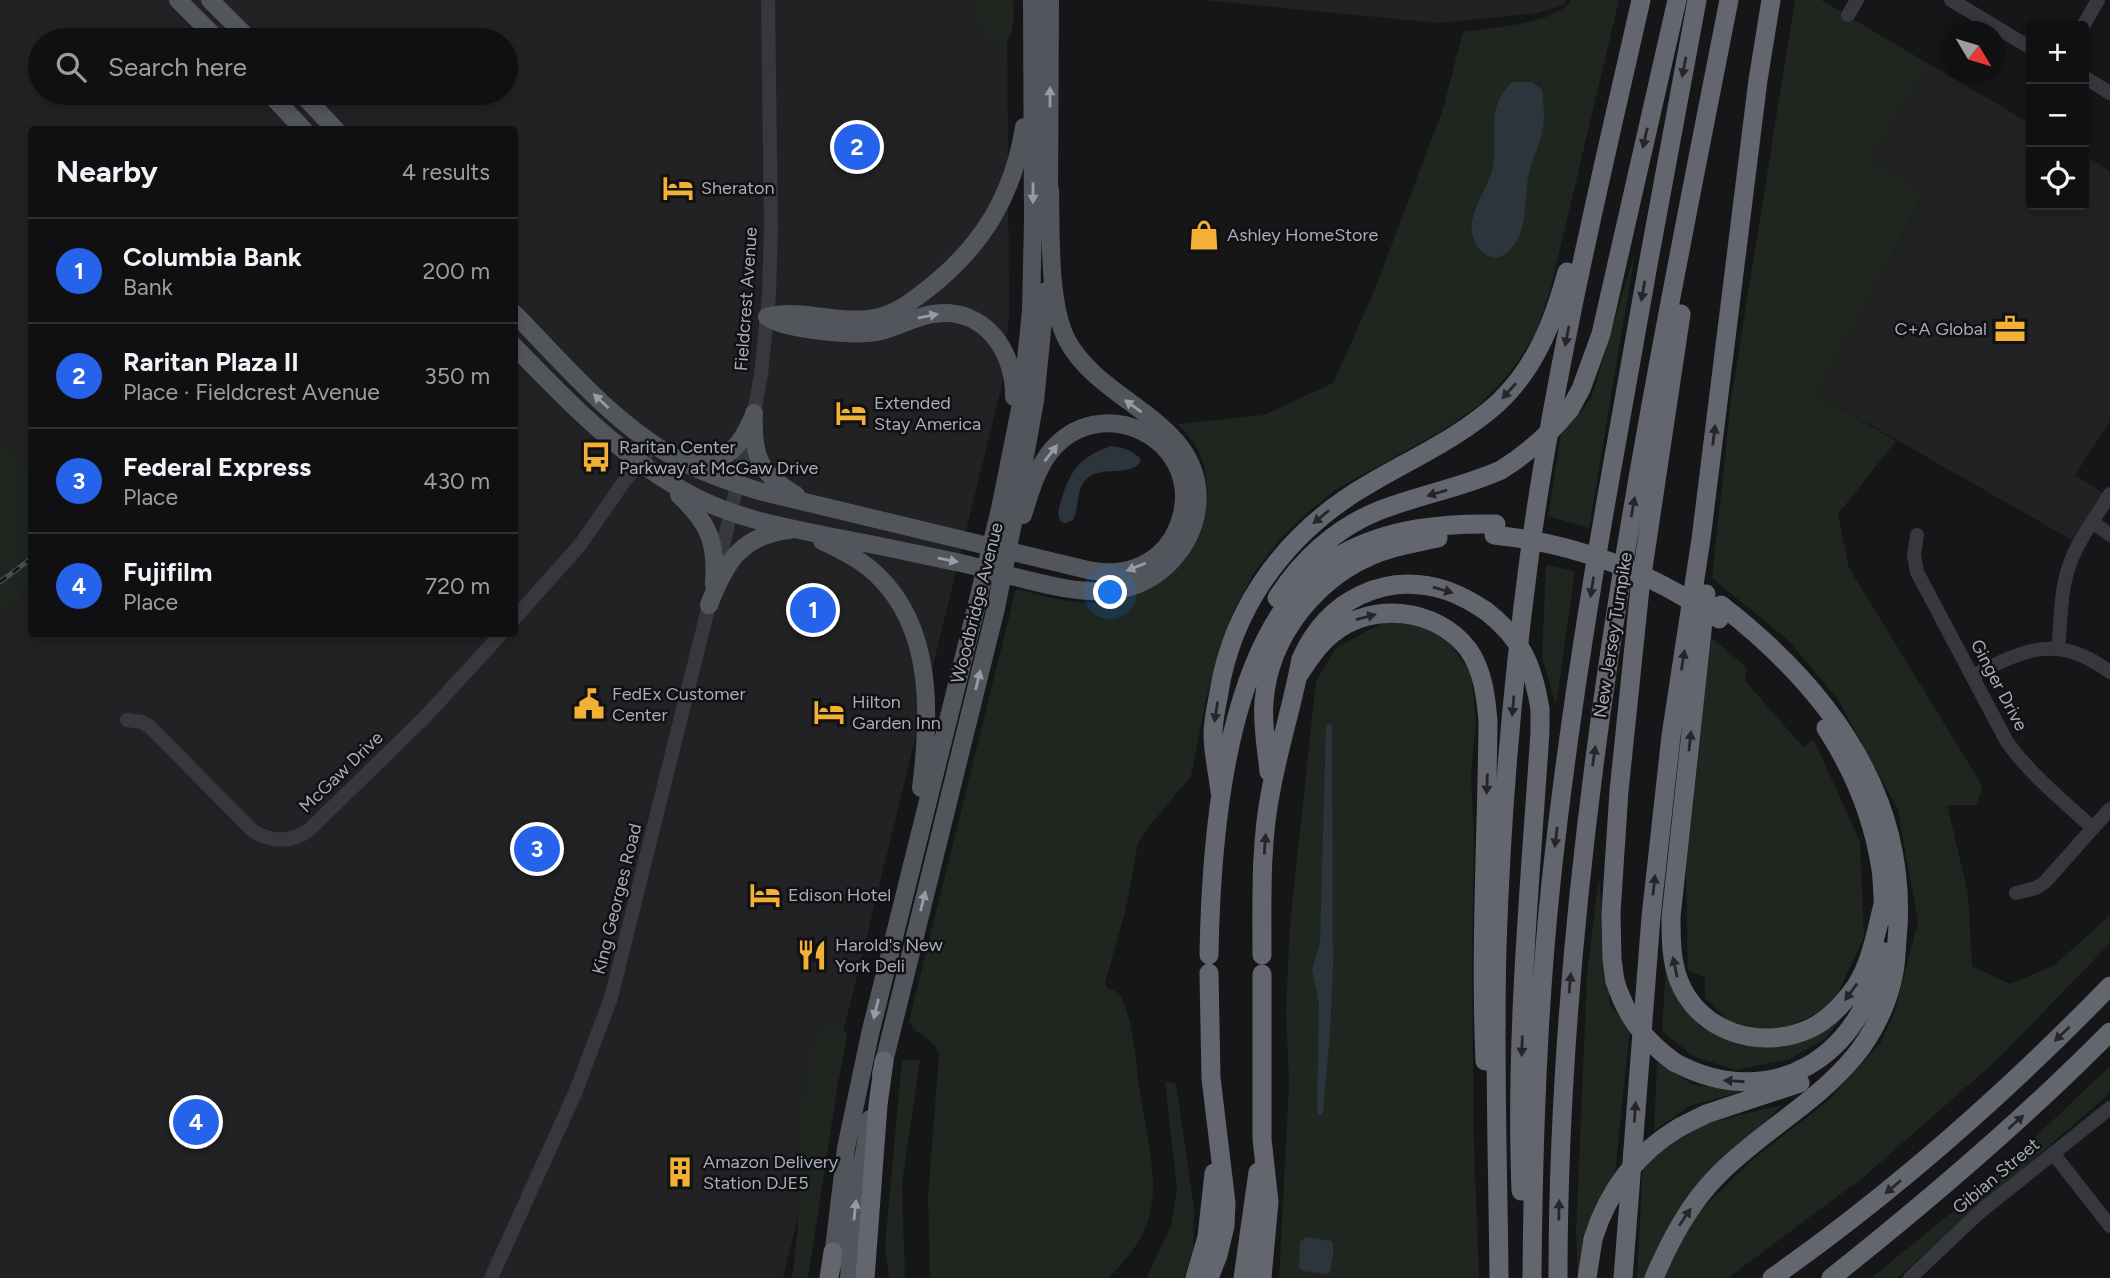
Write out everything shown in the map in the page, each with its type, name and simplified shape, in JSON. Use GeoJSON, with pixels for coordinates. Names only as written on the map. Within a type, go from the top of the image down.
{"type":"FeatureCollection","features":[{"type":"Feature","properties":{"kind":"highway"},"geometry":{"type":"LineString","coordinates":[[1499,1278],[1497,949],[1502,844],[1518,649],[1542,473],[1574,296],[1641,0]]}},
{"type":"Feature","properties":{"kind":"highway"},"geometry":{"type":"LineString","coordinates":[[1236,723],[1236,695],[1242,668],[1254,639],[1280,593],[1314,552],[1355,522],[1378,511],[1457,487],[1501,470],[1539,443],[1570,409],[1592,364],[1601,334],[1677,0]]}},
{"type":"Feature","properties":{"kind":"highway","name":"New Jersey Turnpike"},"geometry":{"type":"LineString","coordinates":[[1531,1278],[1535,1085],[1550,885],[1563,778],[1604,513],[1697,0]]}},
{"type":"Feature","properties":{"kind":"highway","name":"New Jersey Turnpike"},"geometry":{"type":"LineString","coordinates":[[1558,1278],[1561,1115],[1579,885],[1591,780],[1629,530],[1729,0]]}},
{"type":"Feature","properties":{"kind":"highway"},"geometry":{"type":"LineString","coordinates":[[1623,1278],[1651,917],[1671,736],[1709,480],[1758,80],[1771,0]]}},
{"type":"Feature","properties":{"kind":"highway"},"geometry":{"type":"LineString","coordinates":[[1689,201],[1690,255],[1640,588],[1619,791],[1611,912],[1612,959],[1621,1000],[1638,1028],[1658,1050],[1692,1072],[1711,1079],[1756,1082],[1802,1069],[1831,1050],[1852,1027],[1871,990],[1879,966],[1885,922],[1875,835],[1841,752],[1792,684],[1720,612]]}},
{"type":"Feature","properties":{"kind":"highway"},"geometry":{"type":"LineString","coordinates":[[1220,792],[1213,731],[1221,680],[1239,625],[1264,578],[1281,556],[1322,515],[1369,484],[1461,432],[1508,391],[1544,340],[1575,245],[1591,221]]}},
{"type":"Feature","properties":{"kind":"highway"},"geometry":{"type":"LineString","coordinates":[[1709,480],[1714,521],[1671,917],[1672,953],[1678,980],[1687,998],[1701,1014],[1725,1030],[1754,1038],[1792,1036],[1828,1017],[1856,985],[1867,963],[1883,905]]}},
{"type":"Feature","properties":{"kind":"highway"},"geometry":{"type":"LineString","coordinates":[[1209,1278],[1225,1226],[1226,1203],[1209,1044],[1212,863],[1220,792],[1236,723],[1254,666],[1279,617],[1297,591],[1318,570],[1342,554],[1372,540],[1401,531],[1464,523],[1556,544],[1613,562],[1666,585],[1753,630],[1801,676],[1853,745],[1878,796],[1888,827],[1898,894],[1895,971],[1870,1034],[1855,1056],[1819,1093],[1739,1155],[1717,1176],[1696,1200],[1679,1226],[1654,1278]]}},
{"type":"Feature","properties":{"kind":"highway"},"geometry":{"type":"LineString","coordinates":[[1262,1278],[1269,1202],[1262,1139],[1262,898],[1270,791],[1263,705],[1265,689],[1290,624],[1308,600],[1351,566],[1379,552],[1438,538],[1495,529]]}},
{"type":"Feature","properties":{"kind":"highway"},"geometry":{"type":"LineString","coordinates":[[1270,791],[1301,659],[1322,623],[1341,605],[1361,594],[1405,585],[1426,586],[1467,598],[1502,623],[1516,639],[1528,660],[1540,709],[1541,732],[1524,989],[1520,1100],[1522,1246],[1531,1278]]}},
{"type":"Feature","properties":{"kind":"highway"},"geometry":{"type":"LineString","coordinates":[[1298,676],[1315,650],[1334,632],[1349,622],[1392,612],[1435,622],[1468,650],[1480,674],[1486,696],[1488,721],[1483,922],[1487,1126],[1498,1166]]}},
{"type":"Feature","properties":{"kind":"highway"},"geometry":{"type":"LineString","coordinates":[[1587,1278],[1593,1239],[1608,1202],[1628,1170],[1644,1152],[1662,1137],[1706,1114],[1796,1085],[1829,1065],[1847,1049],[1873,1014],[1895,957]]}},
{"type":"Feature","properties":{"kind":"highway"},"geometry":{"type":"LineString","coordinates":[[1772,1278],[1822,1243],[1915,1168],[2049,1047],[2110,986]]}},
{"type":"Feature","properties":{"kind":"highway"},"geometry":{"type":"LineString","coordinates":[[1831,1278],[1965,1167],[2110,1032]]}},
{"type":"Feature","properties":{"kind":"highway"},"geometry":{"type":"LineString","coordinates":[[865,1278],[884,1060]]}},
{"type":"Feature","properties":{"kind":"highway"},"geometry":{"type":"LineString","coordinates":[[1195,1278],[1207,1237],[1217,1137]]}},
{"type":"Feature","properties":{"kind":"highway"},"geometry":{"type":"LineString","coordinates":[[1243,1278],[1262,1139]]}},
{"type":"Feature","properties":{"kind":"highway"},"geometry":{"type":"LineString","coordinates":[[871,1193],[875,1278]]}},
{"type":"Feature","properties":{"kind":"highway"},"geometry":{"type":"LineString","coordinates":[[830,1278],[833,1252]]}},
{"type":"Feature","properties":{"kind":"main road"},"geometry":{"type":"LineString","coordinates":[[178,0],[206,28]]}},
{"type":"Feature","properties":{"kind":"main road"},"geometry":{"type":"LineString","coordinates":[[210,0],[238,28]]}},
{"type":"Feature","properties":{"kind":"main road","name":"Woodbridge Avenue"},"geometry":{"type":"LineString","coordinates":[[833,1252],[846,1148],[903,895],[977,604],[1013,512],[1033,275],[1032,0]]}},
{"type":"Feature","properties":{"kind":"main road","name":"Woodbridge Avenue"},"geometry":{"type":"LineString","coordinates":[[849,1278],[860,1176],[873,1106],[996,608],[1032,419],[1041,358],[1048,260],[1050,0]]}},
{"type":"Feature","properties":{"kind":"main road"},"geometry":{"type":"LineString","coordinates":[[767,317],[786,314],[860,320],[884,316],[904,307],[957,264],[991,222],[1014,173],[1025,122],[1032,51]]}},
{"type":"Feature","properties":{"kind":"main road"},"geometry":{"type":"LineString","coordinates":[[280,105],[300,126]]}},
{"type":"Feature","properties":{"kind":"main road"},"geometry":{"type":"LineString","coordinates":[[312,105],[332,126]]}},
{"type":"Feature","properties":{"kind":"main road"},"geometry":{"type":"LineString","coordinates":[[518,350],[597,429],[639,463],[700,500],[732,513],[796,530],[969,565],[1074,590],[1090,592],[1121,589],[1142,582],[1166,566],[1180,551],[1190,533],[1196,512],[1197,489],[1192,467],[1172,436],[1093,374],[1077,357],[1064,335],[1055,302],[1050,189]]}},
{"type":"Feature","properties":{"kind":"main road"},"geometry":{"type":"LineString","coordinates":[[767,317],[787,326],[861,333],[886,330],[925,316],[946,314],[967,318],[986,328],[1007,355],[1014,376],[1013,512]]}},
{"type":"Feature","properties":{"kind":"main road"},"geometry":{"type":"LineString","coordinates":[[518,317],[604,404],[654,444],[681,461],[738,485],[1088,570],[1111,573],[1139,567],[1166,548],[1180,522],[1184,503],[1183,484],[1171,456],[1153,438],[1125,424],[1096,423],[1069,435],[1051,451],[1013,512]]}},
{"type":"Feature","properties":{"kind":"main road"},"geometry":{"type":"LineString","coordinates":[[754,413],[755,447],[762,467],[780,485],[816,504]]}},
{"type":"Feature","properties":{"kind":"main road"},"geometry":{"type":"LineString","coordinates":[[681,461],[710,463],[726,456],[740,441],[754,413]]}},
{"type":"Feature","properties":{"kind":"main road"},"geometry":{"type":"LineString","coordinates":[[658,476],[689,504],[707,528],[714,556],[714,584]]}},
{"type":"Feature","properties":{"kind":"main road"},"geometry":{"type":"LineString","coordinates":[[709,606],[719,579],[743,546],[761,536],[796,530],[863,563],[877,575],[900,603],[915,637],[925,686],[927,734],[917,818],[903,895]]}},
{"type":"Feature","properties":{"kind":"street","name":"Fieldcrest Avenue"},"geometry":{"type":"LineString","coordinates":[[732,513],[754,413],[767,317],[771,228],[768,0]]}},
{"type":"Feature","properties":{"kind":"street"},"geometry":{"type":"LineString","coordinates":[[1848,15],[1857,0]]}},
{"type":"Feature","properties":{"kind":"street"},"geometry":{"type":"LineString","coordinates":[[1951,0],[2026,45]]}},
{"type":"Feature","properties":{"kind":"street"},"geometry":{"type":"LineString","coordinates":[[2086,21],[2098,0]]}},
{"type":"Feature","properties":{"kind":"street"},"geometry":{"type":"LineString","coordinates":[[2089,80],[2110,93]]}},
{"type":"Feature","properties":{"kind":"street"},"geometry":{"type":"LineString","coordinates":[[518,615],[580,545],[654,444]]}},
{"type":"Feature","properties":{"kind":"street"},"geometry":{"type":"LineString","coordinates":[[2058,649],[2068,569],[2110,494]]}},
{"type":"Feature","properties":{"kind":"street","name":"King Georges Road"},"geometry":{"type":"LineString","coordinates":[[491,1278],[576,1091],[611,998],[732,513]]}},
{"type":"Feature","properties":{"kind":"street"},"geometry":{"type":"LineString","coordinates":[[2093,522],[2110,535]]}},
{"type":"Feature","properties":{"kind":"street","name":"Ginger Drive"},"geometry":{"type":"LineString","coordinates":[[1917,535],[1914,555],[1917,572],[1994,719],[2020,761],[2093,828]]}},
{"type":"Feature","properties":{"kind":"street","name":"McGaw Drive"},"geometry":{"type":"LineString","coordinates":[[127,720],[142,722],[150,727],[253,831],[273,840],[289,839],[305,833],[349,791],[425,717],[498,637]]}},
{"type":"Feature","properties":{"kind":"street"},"geometry":{"type":"LineString","coordinates":[[1972,676],[2009,657],[2040,648],[2058,649],[2090,659],[2110,672]]}},
{"type":"Feature","properties":{"kind":"street"},"geometry":{"type":"LineString","coordinates":[[2016,893],[2036,888],[2045,882],[2110,809]]}},
{"type":"Feature","properties":{"kind":"street","name":"Gibian Street"},"geometry":{"type":"LineString","coordinates":[[1910,1278],[1980,1212],[2110,1108]]}},
{"type":"Feature","properties":{"kind":"street"},"geometry":{"type":"LineString","coordinates":[[2053,1153],[2110,1226]]}},
{"type":"Feature","properties":{"kind":"shaded area"},"geometry":{"type":"Polygon","coordinates":[[[0,0],[1007,0],[1009,317],[1002,384],[783,1278],[0,1278],[0,0]]]}},
{"type":"Feature","properties":{"kind":"shaded area"},"geometry":{"type":"Polygon","coordinates":[[[975,0],[1013,0],[1012,29],[1005,43],[995,43],[983,35],[975,0]]]}},
{"type":"Feature","properties":{"kind":"shaded area"},"geometry":{"type":"Polygon","coordinates":[[[1201,0],[1567,0],[1564,5],[1538,13],[1439,23],[1201,0]]]}},
{"type":"Feature","properties":{"kind":"shaded area"},"geometry":{"type":"Polygon","coordinates":[[[1571,0],[1619,0],[1550,291],[1534,337],[1509,374],[1479,405],[1443,430],[1335,490],[1279,540],[1254,573],[1233,613],[1207,695],[1191,776],[1138,843],[1126,908],[1105,983],[1107,988],[1119,993],[1134,1042],[1153,1177],[1151,1210],[1143,1233],[1130,1254],[1109,1278],[930,1278],[928,1198],[939,1054],[932,1043],[915,1030],[909,1021],[1016,589],[1071,601],[1105,602],[1141,592],[1173,572],[1194,543],[1206,509],[1207,491],[1201,456],[1178,424],[1264,415],[1333,383],[1373,294],[1443,109],[1463,32],[1537,20],[1552,15],[1571,0]]]}},
{"type":"Feature","properties":{"kind":"shaded area"},"geometry":{"type":"Polygon","coordinates":[[[1795,0],[1821,0],[1929,64],[1870,160],[1924,193],[1818,395],[1896,441],[1838,514],[1849,568],[1983,787],[1976,805],[1947,805],[1968,893],[1972,966],[2010,984],[2055,965],[2110,915],[2110,943],[1999,1058],[1866,1175],[1728,1278],[1664,1278],[1693,1218],[1751,1161],[1829,1100],[1881,1042],[1895,1011],[1918,922],[1898,810],[1839,701],[1789,641],[1712,578],[1731,400],[1795,0]]]}},
{"type":"Feature","properties":{"kind":"shaded area"},"geometry":{"type":"Polygon","coordinates":[[[1929,64],[1942,72],[1942,84],[1963,84],[2026,121],[2026,210],[2089,210],[2089,158],[2110,171],[2110,421],[2075,475],[2106,495],[2079,544],[1818,395],[1924,194],[1870,160],[1929,64]]]}},
{"type":"Feature","properties":{"kind":"shaded area"},"geometry":{"type":"Polygon","coordinates":[[[1512,82],[1532,82],[1542,90],[1544,122],[1529,172],[1520,235],[1510,250],[1495,257],[1488,256],[1477,246],[1473,238],[1472,222],[1493,167],[1495,112],[1498,102],[1512,82]]]}},
{"type":"Feature","properties":{"kind":"shaded area"},"geometry":{"type":"Polygon","coordinates":[[[1635,253],[1589,528],[1548,516],[1561,434],[1591,399],[1635,253]]]}},
{"type":"Feature","properties":{"kind":"shaded area"},"geometry":{"type":"Polygon","coordinates":[[[0,440],[28,471],[28,587],[0,615],[0,440]]]}},
{"type":"Feature","properties":{"kind":"shaded area"},"geometry":{"type":"Polygon","coordinates":[[[1111,446],[1133,453],[1140,458],[1140,463],[1134,468],[1101,472],[1086,479],[1081,487],[1073,520],[1061,522],[1059,509],[1064,490],[1073,473],[1091,455],[1111,446]]]}},
{"type":"Feature","properties":{"kind":"shaded area"},"geometry":{"type":"Polygon","coordinates":[[[1546,565],[1575,571],[1556,705],[1542,657],[1546,565]]]}},
{"type":"Feature","properties":{"kind":"shaded area"},"geometry":{"type":"Polygon","coordinates":[[[1414,622],[1448,640],[1470,672],[1474,698],[1476,723],[1471,773],[1474,840],[1472,966],[1479,1278],[1279,1278],[1289,1085],[1286,1009],[1290,924],[1316,681],[1336,648],[1382,623],[1414,622]]]}},
{"type":"Feature","properties":{"kind":"shaded area"},"geometry":{"type":"Polygon","coordinates":[[[1711,637],[1747,668],[1745,681],[1803,747],[1814,740],[1860,842],[1864,937],[1831,1008],[1772,1033],[1730,1022],[1705,998],[1705,977],[1688,970],[1686,869],[1711,637]]]}},
{"type":"Feature","properties":{"kind":"shaded area"},"geometry":{"type":"Polygon","coordinates":[[[1329,723],[1332,725],[1333,969],[1323,1113],[1320,1116],[1317,1113],[1319,1003],[1312,969],[1320,944],[1326,726],[1329,723]]]}},
{"type":"Feature","properties":{"kind":"shaded area"},"geometry":{"type":"Polygon","coordinates":[[[1599,876],[1610,1006],[1630,1027],[1615,1173],[1583,1237],[1578,1278],[1576,1234],[1587,974],[1599,876]]]}},
{"type":"Feature","properties":{"kind":"shaded area"},"geometry":{"type":"Polygon","coordinates":[[[1666,966],[1675,994],[1701,1027],[1743,1046],[1794,1042],[1847,1011],[1826,1038],[1790,1059],[1735,1070],[1693,1056],[1662,1031],[1666,966]]]}},
{"type":"Feature","properties":{"kind":"shaded area"},"geometry":{"type":"Polygon","coordinates":[[[826,1025],[839,1027],[847,1037],[808,1278],[792,1278],[798,1227],[795,1163],[814,1043],[820,1029],[826,1025]]]}},
{"type":"Feature","properties":{"kind":"shaded area"},"geometry":{"type":"Polygon","coordinates":[[[902,1060],[920,1060],[902,1184],[905,1278],[889,1278],[885,1246],[902,1060]]]}},
{"type":"Feature","properties":{"kind":"shaded area"},"geometry":{"type":"Polygon","coordinates":[[[1657,1062],[1694,1085],[1744,1091],[1689,1106],[1654,1131],[1657,1062]]]}},
{"type":"Feature","properties":{"kind":"shaded area"},"geometry":{"type":"Polygon","coordinates":[[[2110,1066],[2110,1093],[1897,1278],[1871,1278],[1976,1193],[2110,1066]]]}},
{"type":"Feature","properties":{"kind":"shaded area"},"geometry":{"type":"Polygon","coordinates":[[[1165,1081],[1176,1084],[1194,1208],[1193,1252],[1184,1278],[1146,1278],[1171,1226],[1177,1189],[1165,1081]]]}},
{"type":"Feature","properties":{"kind":"shaded area"},"geometry":{"type":"Polygon","coordinates":[[[1782,1105],[1711,1174],[1648,1278],[1637,1278],[1643,1163],[1703,1124],[1782,1105]]]}},
{"type":"Feature","properties":{"kind":"shaded area"},"geometry":{"type":"Polygon","coordinates":[[[1306,1237],[1332,1241],[1332,1260],[1327,1274],[1303,1271],[1299,1267],[1300,1242],[1306,1237]]]}},
{"type":"Feature","properties":{"kind":"railway"},"geometry":{"type":"LineString","coordinates":[[0,582],[28,561]]}},
{"type":"Feature","properties":{"kind":"place","name":"Raritan Plaza II"},"geometry":{"type":"Point","coordinates":[857,147]}},
{"type":"Feature","properties":{"kind":"place","name":"Sheraton"},"geometry":{"type":"Point","coordinates":[678,188]}},
{"type":"Feature","properties":{"kind":"place","name":"Ashley HomeStore"},"geometry":{"type":"Point","coordinates":[1204,235]}},
{"type":"Feature","properties":{"kind":"place","name":"C+A Global"},"geometry":{"type":"Point","coordinates":[2010,329]}},
{"type":"Feature","properties":{"kind":"place","name":"Extended Stay America"},"geometry":{"type":"Point","coordinates":[851,413]}},
{"type":"Feature","properties":{"kind":"place","name":"Raritan Center Parkway at McGaw Drive"},"geometry":{"type":"Point","coordinates":[596,457]}},
{"type":"Feature","properties":{"kind":"place","name":"Columbia Bank"},"geometry":{"type":"Point","coordinates":[813,610]}},
{"type":"Feature","properties":{"kind":"place","name":"FedEx Customer Center"},"geometry":{"type":"Point","coordinates":[589,704]}},
{"type":"Feature","properties":{"kind":"place","name":"Hilton Garden Inn"},"geometry":{"type":"Point","coordinates":[829,712]}},
{"type":"Feature","properties":{"kind":"place","name":"Federal Express"},"geometry":{"type":"Point","coordinates":[537,849]}},
{"type":"Feature","properties":{"kind":"place","name":"Edison Hotel"},"geometry":{"type":"Point","coordinates":[765,895]}},
{"type":"Feature","properties":{"kind":"place","name":"Harold's New York Deli"},"geometry":{"type":"Point","coordinates":[812,955]}},
{"type":"Feature","properties":{"kind":"place","name":"Fujifilm"},"geometry":{"type":"Point","coordinates":[196,1122]}},
{"type":"Feature","properties":{"kind":"place","name":"Amazon Delivery Station DJE5"},"geometry":{"type":"Point","coordinates":[680,1172]}}]}
